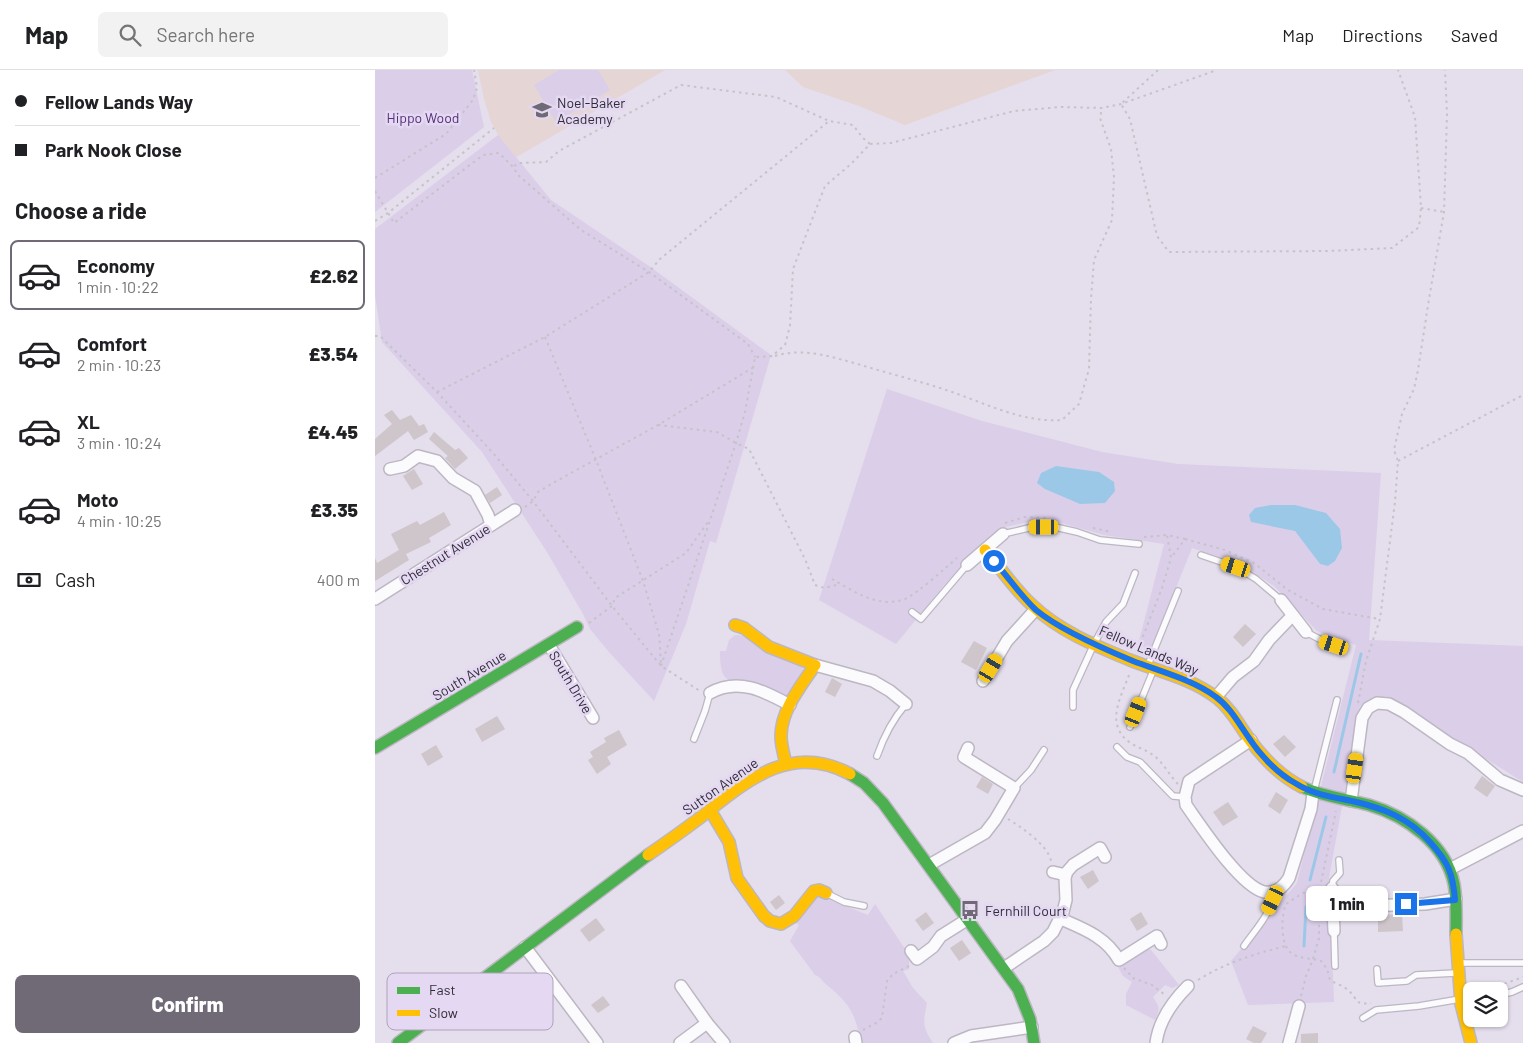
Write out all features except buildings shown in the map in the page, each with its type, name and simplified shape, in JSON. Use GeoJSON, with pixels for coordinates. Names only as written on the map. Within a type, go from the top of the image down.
{"type":"FeatureCollection","features":[{"type":"Feature","properties":{"kind":"street"},"geometry":{"type":"LineString","coordinates":[[390,468],[403,466],[417,450],[437,461],[453,478],[475,492],[488,515],[491,525]]}},
{"type":"Feature","properties":{"kind":"street","name":"Chestnut Avenue"},"geometry":{"type":"LineString","coordinates":[[375,599],[515,510]]}},
{"type":"Feature","properties":{"kind":"street"},"geometry":{"type":"LineString","coordinates":[[967,565],[1003,534]]}},
{"type":"Feature","properties":{"kind":"street","name":"Fellow Lands Way"},"geometry":{"type":"LineString","coordinates":[[985,550],[1036,609],[1047,617],[1094,644],[1198,687],[1216,697],[1228,709],[1273,766],[1294,783],[1313,793],[1384,809],[1422,832],[1450,869],[1454,884],[1457,968],[1463,1020],[1471,1043]]}},
{"type":"Feature","properties":{"kind":"street"},"geometry":{"type":"LineString","coordinates":[[1281,600],[1306,632]]}},
{"type":"Feature","properties":{"kind":"street"},"geometry":{"type":"LineString","coordinates":[[983,681],[1007,641],[1036,609]]}},
{"type":"Feature","properties":{"kind":"street"},"geometry":{"type":"LineString","coordinates":[[1216,697],[1233,677],[1254,661],[1269,640],[1292,616]]}},
{"type":"Feature","properties":{"kind":"street"},"geometry":{"type":"LineString","coordinates":[[735,625],[749,631],[769,648],[815,665],[873,681],[890,691],[906,704]]}},
{"type":"Feature","properties":{"kind":"street","name":"South Avenue"},"geometry":{"type":"LineString","coordinates":[[375,748],[577,627]]}},
{"type":"Feature","properties":{"kind":"street","name":"South Drive"},"geometry":{"type":"LineString","coordinates":[[549,645],[593,718]]}},
{"type":"Feature","properties":{"kind":"street"},"geometry":{"type":"LineString","coordinates":[[786,764],[781,735],[784,719],[790,705],[815,665]]}},
{"type":"Feature","properties":{"kind":"street"},"geometry":{"type":"LineString","coordinates":[[709,695],[725,687],[741,686],[765,692],[790,705]]}},
{"type":"Feature","properties":{"kind":"street"},"geometry":{"type":"LineString","coordinates":[[1345,800],[1362,718],[1368,708],[1377,703],[1389,704],[1404,712],[1450,744],[1468,753],[1500,780],[1523,790]]}},
{"type":"Feature","properties":{"kind":"street"},"geometry":{"type":"LineString","coordinates":[[1251,740],[1189,781],[1185,793],[1186,806],[1224,859],[1250,883],[1263,892],[1273,892],[1283,887],[1289,878],[1311,809],[1313,793]]}},
{"type":"Feature","properties":{"kind":"street"},"geometry":{"type":"LineString","coordinates":[[929,865],[985,833],[1014,788],[964,757],[969,748]]}},
{"type":"Feature","properties":{"kind":"street","name":"Sutton Avenue"},"geometry":{"type":"LineString","coordinates":[[491,973],[617,877],[760,773],[786,764],[806,762],[827,764],[846,770],[863,781],[887,808],[1004,968],[1024,1001],[1031,1023],[1034,1043]]}},
{"type":"Feature","properties":{"kind":"street"},"geometry":{"type":"LineString","coordinates":[[710,810],[729,842],[737,878],[759,910],[770,921],[781,924],[794,916],[814,891],[819,890],[826,893]]}},
{"type":"Feature","properties":{"kind":"street"},"geometry":{"type":"LineString","coordinates":[[1450,869],[1523,831]]}},
{"type":"Feature","properties":{"kind":"street"},"geometry":{"type":"LineString","coordinates":[[1004,968],[1044,941],[1053,932],[1061,918],[1065,900],[1065,875],[1073,865],[1100,848],[1105,857]]}},
{"type":"Feature","properties":{"kind":"street"},"geometry":{"type":"LineString","coordinates":[[1053,872],[1065,875]]}},
{"type":"Feature","properties":{"kind":"street"},"geometry":{"type":"LineString","coordinates":[[1332,888],[1334,931]]}},
{"type":"Feature","properties":{"kind":"street"},"geometry":{"type":"LineString","coordinates":[[1333,907],[1425,904],[1455,900]]}},
{"type":"Feature","properties":{"kind":"street"},"geometry":{"type":"LineString","coordinates":[[1061,918],[1101,938],[1115,952],[1119,960],[1157,936],[1161,944]]}},
{"type":"Feature","properties":{"kind":"street"},"geometry":{"type":"LineString","coordinates":[[914,955],[933,947],[941,936],[968,919]]}},
{"type":"Feature","properties":{"kind":"street"},"geometry":{"type":"LineString","coordinates":[[525,947],[544,973]]}},
{"type":"Feature","properties":{"kind":"street"},"geometry":{"type":"LineString","coordinates":[[553,984],[597,1043]]}},
{"type":"Feature","properties":{"kind":"street"},"geometry":{"type":"LineString","coordinates":[[681,985],[707,1023],[724,1043]]}},
{"type":"Feature","properties":{"kind":"street"},"geometry":{"type":"LineString","coordinates":[[1156,1043],[1169,998],[1189,986]]}},
{"type":"Feature","properties":{"kind":"street"},"geometry":{"type":"LineString","coordinates":[[1289,1043],[1299,1006]]}},
{"type":"Feature","properties":{"kind":"street"},"geometry":{"type":"LineString","coordinates":[[679,1043],[707,1023]]}},
{"type":"Feature","properties":{"kind":"street"},"geometry":{"type":"LineString","coordinates":[[954,1043],[971,1036],[1031,1023]]}},
{"type":"Feature","properties":{"kind":"street","name":"Sutton Avenue"},"geometry":{"type":"LineString","coordinates":[[398,1043],[415,1030]]}},
{"type":"Feature","properties":{"kind":"lane"},"geometry":{"type":"LineString","coordinates":[[1003,534],[1033,527],[1055,527],[1100,540],[1139,544]]}},
{"type":"Feature","properties":{"kind":"lane"},"geometry":{"type":"LineString","coordinates":[[1201,555],[1236,567],[1256,579],[1281,600]]}},
{"type":"Feature","properties":{"kind":"lane"},"geometry":{"type":"LineString","coordinates":[[912,612],[921,619],[967,565]]}},
{"type":"Feature","properties":{"kind":"lane"},"geometry":{"type":"LineString","coordinates":[[1073,707],[1073,690],[1094,644],[1107,622],[1123,604],[1135,573]]}},
{"type":"Feature","properties":{"kind":"lane"},"geometry":{"type":"LineString","coordinates":[[1130,727],[1178,590]]}},
{"type":"Feature","properties":{"kind":"lane"},"geometry":{"type":"LineString","coordinates":[[1306,632],[1323,642],[1344,648]]}},
{"type":"Feature","properties":{"kind":"lane"},"geometry":{"type":"LineString","coordinates":[[694,739],[709,695]]}},
{"type":"Feature","properties":{"kind":"lane"},"geometry":{"type":"LineString","coordinates":[[1313,793],[1337,700]]}},
{"type":"Feature","properties":{"kind":"lane"},"geometry":{"type":"LineString","coordinates":[[877,756],[884,735],[894,718],[906,704]]}},
{"type":"Feature","properties":{"kind":"lane"},"geometry":{"type":"LineString","coordinates":[[1117,747],[1127,757],[1140,762],[1173,796],[1185,793]]}},
{"type":"Feature","properties":{"kind":"lane"},"geometry":{"type":"LineString","coordinates":[[1014,788],[1031,770],[1044,750]]}},
{"type":"Feature","properties":{"kind":"lane"},"geometry":{"type":"LineString","coordinates":[[1332,888],[1333,881],[1340,873],[1339,860]]}},
{"type":"Feature","properties":{"kind":"lane"},"geometry":{"type":"LineString","coordinates":[[1243,946],[1265,917],[1273,900],[1273,892]]}},
{"type":"Feature","properties":{"kind":"lane"},"geometry":{"type":"LineString","coordinates":[[826,893],[844,902],[864,906]]}},
{"type":"Feature","properties":{"kind":"lane"},"geometry":{"type":"LineString","coordinates":[[1334,931],[1335,966]]}},
{"type":"Feature","properties":{"kind":"lane"},"geometry":{"type":"LineString","coordinates":[[1377,969],[1377,983],[1407,981],[1416,975],[1457,968],[1523,963]]}},
{"type":"Feature","properties":{"kind":"lane"},"geometry":{"type":"LineString","coordinates":[[1508,993],[1523,987]]}},
{"type":"Feature","properties":{"kind":"lane"},"geometry":{"type":"LineString","coordinates":[[1363,1018],[1376,1010],[1462,1001]]}},
{"type":"Feature","properties":{"kind":"path"},"geometry":{"type":"LineString","coordinates":[[375,178],[446,134],[473,100],[477,88],[473,70]]}},
{"type":"Feature","properties":{"kind":"path"},"geometry":{"type":"LineString","coordinates":[[1121,104],[1158,70]]}},
{"type":"Feature","properties":{"kind":"path"},"geometry":{"type":"LineString","coordinates":[[773,356],[785,345],[790,326],[793,269],[825,186],[851,164],[870,144],[900,141],[1014,111],[1061,107],[1102,108],[1121,104],[1217,70]]}},
{"type":"Feature","properties":{"kind":"path"},"geometry":{"type":"LineString","coordinates":[[1121,104],[1130,119],[1157,236],[1169,252],[1329,251],[1392,248],[1419,227],[1421,208],[1415,117],[1397,70]]}},
{"type":"Feature","properties":{"kind":"path"},"geometry":{"type":"LineString","coordinates":[[1357,707],[1366,661],[1380,619],[1395,502],[1398,461],[1394,450],[1402,414],[1414,389],[1418,370],[1444,212],[1447,114],[1445,70]]}},
{"type":"Feature","properties":{"kind":"path"},"geometry":{"type":"LineString","coordinates":[[513,167],[519,163],[546,162],[559,151],[681,85],[776,97],[829,121],[853,125],[870,144]]}},
{"type":"Feature","properties":{"kind":"path"},"geometry":{"type":"LineString","coordinates":[[755,357],[785,353],[820,353],[948,390],[1016,415],[1048,421],[1062,420],[1079,404],[1089,369],[1094,260],[1112,220],[1113,167],[1111,149],[1100,118],[1102,108]]}},
{"type":"Feature","properties":{"kind":"path"},"geometry":{"type":"LineString","coordinates":[[437,392],[545,337],[649,272],[660,258],[829,121]]}},
{"type":"Feature","properties":{"kind":"path"},"geometry":{"type":"LineString","coordinates":[[375,221],[388,213],[494,128]]}},
{"type":"Feature","properties":{"kind":"path"},"geometry":{"type":"LineString","coordinates":[[375,191],[394,223],[483,155],[499,153],[518,175],[581,230],[649,272],[748,344],[755,357],[755,367],[745,412],[661,666]]}},
{"type":"Feature","properties":{"kind":"path"},"geometry":{"type":"LineString","coordinates":[[1421,208],[1444,212]]}},
{"type":"Feature","properties":{"kind":"path"},"geometry":{"type":"LineString","coordinates":[[375,336],[380,336],[437,392],[493,453],[533,501],[612,606],[661,666],[709,695]]}},
{"type":"Feature","properties":{"kind":"path"},"geometry":{"type":"LineString","coordinates":[[545,337],[643,581],[659,634],[661,666]]}},
{"type":"Feature","properties":{"kind":"path"},"geometry":{"type":"LineString","coordinates":[[515,510],[524,508],[533,501],[538,492],[659,425],[755,367]]}},
{"type":"Feature","properties":{"kind":"path"},"geometry":{"type":"LineString","coordinates":[[1398,461],[1523,395]]}},
{"type":"Feature","properties":{"kind":"path"},"geometry":{"type":"LineString","coordinates":[[659,425],[717,432],[749,449],[805,559],[815,585],[825,588],[840,584]]}},
{"type":"Feature","properties":{"kind":"path"},"geometry":{"type":"LineString","coordinates":[[577,627],[590,623],[612,606],[615,598],[686,553],[712,516]]}},
{"type":"Feature","properties":{"kind":"path"},"geometry":{"type":"LineString","coordinates":[[1171,558],[1167,536],[1185,539],[1171,558],[1162,588],[1116,709],[1115,718],[1118,731],[1131,743],[1153,755],[1185,793]]}},
{"type":"Feature","properties":{"kind":"path"},"geometry":{"type":"LineString","coordinates":[[1323,609],[1380,619]]}},
{"type":"Feature","properties":{"kind":"path"},"geometry":{"type":"LineString","coordinates":[[1299,1006],[1306,976],[1319,938],[1319,892],[1345,800]]}},
{"type":"Feature","properties":{"kind":"path"},"geometry":{"type":"LineString","coordinates":[[999,814],[1027,831],[1046,850],[1051,858],[1053,872]]}},
{"type":"Feature","properties":{"kind":"path"},"geometry":{"type":"LineString","coordinates":[[1313,959],[1290,953],[1286,946],[1281,923],[1286,904],[1303,893],[1319,892]]}},
{"type":"Feature","properties":{"kind":"path"},"geometry":{"type":"LineString","coordinates":[[1189,986],[1236,960],[1286,946]]}},
{"type":"Feature","properties":{"kind":"path"},"geometry":{"type":"LineString","coordinates":[[856,1040],[855,1032],[871,1027],[882,1018],[885,988],[890,977],[907,968],[914,955]]}},
{"type":"Feature","properties":{"kind":"path"},"geometry":{"type":"LineString","coordinates":[[1119,960],[1131,976],[1152,985],[1169,998]]}},
{"type":"Feature","properties":{"kind":"shaded area","name":"Noel-Baker Academy"},"geometry":{"type":"Polygon","coordinates":[[[478,70],[665,70],[515,158],[501,140],[491,122],[478,70]]]}},
{"type":"Feature","properties":{"kind":"shaded area"},"geometry":{"type":"Polygon","coordinates":[[[785,70],[1055,70],[905,125],[859,106],[803,87],[785,70]]]}},
{"type":"Feature","properties":{"kind":"green space","name":"Hippo Wood"},"geometry":{"type":"Polygon","coordinates":[[[375,70],[472,70],[484,127],[375,212],[375,70]]]}},
{"type":"Feature","properties":{"kind":"green space"},"geometry":{"type":"Polygon","coordinates":[[[559,70],[598,70],[610,90],[556,122],[534,85],[559,70]]]}},
{"type":"Feature","properties":{"kind":"green space"},"geometry":{"type":"Polygon","coordinates":[[[498,135],[551,200],[649,266],[771,355],[716,543],[710,541],[686,624],[654,701],[590,629],[547,552],[482,452],[382,342],[375,295],[375,229],[498,135]]]}},
{"type":"Feature","properties":{"kind":"green space"},"geometry":{"type":"Polygon","coordinates":[[[887,389],[982,421],[1102,452],[1178,464],[1381,473],[1369,640],[1523,646],[1523,782],[1386,696],[1360,706],[1329,878],[1334,1002],[1248,1005],[1231,961],[1297,883],[1356,645],[1317,631],[1274,586],[1241,564],[1192,548],[1151,650],[1138,645],[1164,544],[1104,535],[1058,522],[1033,521],[1001,528],[945,584],[896,644],[819,600],[887,389]],[[1271,505],[1252,522],[1295,530],[1320,564],[1335,561],[1271,505]]]}},
{"type":"Feature","properties":{"kind":"green space"},"geometry":{"type":"Polygon","coordinates":[[[735,635],[748,636],[802,667],[804,671],[788,696],[759,685],[729,680],[725,677],[722,672],[720,651],[726,651],[729,640],[735,635]]]}},
{"type":"Feature","properties":{"kind":"green space"},"geometry":{"type":"Polygon","coordinates":[[[824,895],[833,901],[868,915],[875,904],[909,955],[909,969],[903,971],[913,988],[927,1003],[924,1024],[933,1043],[862,1043],[854,1017],[847,1005],[815,975],[790,941],[799,925],[792,921],[812,896],[824,895]]]}},
{"type":"Feature","properties":{"kind":"green space"},"geometry":{"type":"Polygon","coordinates":[[[1145,948],[1151,950],[1179,985],[1172,988],[1165,985],[1153,997],[1159,1008],[1155,1020],[1126,1005],[1126,994],[1132,982],[1123,976],[1118,967],[1145,948]]]}},
{"type":"Feature","properties":{"kind":"water"},"geometry":{"type":"Polygon","coordinates":[[[1056,466],[1099,472],[1114,482],[1115,491],[1105,503],[1080,504],[1045,489],[1037,483],[1041,473],[1056,466]]]}},
{"type":"Feature","properties":{"kind":"water"},"geometry":{"type":"Polygon","coordinates":[[[1271,505],[1295,505],[1326,513],[1340,529],[1342,548],[1335,561],[1328,566],[1320,564],[1295,531],[1251,522],[1249,515],[1255,508],[1271,505]]]}},
{"type":"Feature","properties":{"kind":"waterway"},"geometry":{"type":"LineString","coordinates":[[1334,772],[1361,654]]}},
{"type":"Feature","properties":{"kind":"waterway"},"geometry":{"type":"LineString","coordinates":[[1310,880],[1326,817]]}},
{"type":"Feature","properties":{"kind":"waterway"},"geometry":{"type":"LineString","coordinates":[[1304,946],[1306,907]]}},
{"type":"Feature","properties":{"kind":"traffic: fast"},"geometry":{"type":"LineString","coordinates":[[375,748],[577,627]]}},
{"type":"Feature","properties":{"kind":"traffic: fast"},"geometry":{"type":"LineString","coordinates":[[850,774],[864,783],[883,803],[1018,989],[1030,1019],[1034,1043]]}},
{"type":"Feature","properties":{"kind":"traffic: fast"},"geometry":{"type":"LineString","coordinates":[[1302,787],[1369,805],[1397,816],[1410,824],[1433,844],[1443,856],[1454,884],[1456,896],[1456,934]]}},
{"type":"Feature","properties":{"kind":"traffic: fast"},"geometry":{"type":"LineString","coordinates":[[491,973],[648,855]]}},
{"type":"Feature","properties":{"kind":"traffic: fast"},"geometry":{"type":"LineString","coordinates":[[398,1043],[415,1030]]}},
{"type":"Feature","properties":{"kind":"traffic: slow"},"geometry":{"type":"LineString","coordinates":[[985,550],[1025,599],[1054,623],[1091,643],[1130,660],[1197,685],[1217,698],[1230,711],[1265,758],[1279,772],[1302,787]]}},
{"type":"Feature","properties":{"kind":"traffic: slow"},"geometry":{"type":"LineString","coordinates":[[735,625],[744,628],[769,647],[815,665],[798,690],[784,717],[781,736],[786,764]]}},
{"type":"Feature","properties":{"kind":"traffic: slow"},"geometry":{"type":"LineString","coordinates":[[648,855],[750,780],[768,771],[787,764],[807,762],[828,765],[850,774]]}},
{"type":"Feature","properties":{"kind":"traffic: slow"},"geometry":{"type":"LineString","coordinates":[[710,810],[729,842],[737,878],[764,916],[770,921],[781,924],[794,916],[814,891],[819,890],[826,893]]}},
{"type":"Feature","properties":{"kind":"traffic: slow"},"geometry":{"type":"LineString","coordinates":[[1456,934],[1461,1004],[1471,1043]]}},
{"type":"Feature","properties":{"kind":"place","name":"Noel-Baker Academy"},"geometry":{"type":"Point","coordinates":[542,110]}},
{"type":"Feature","properties":{"kind":"place","name":"Fernhill Court"},"geometry":{"type":"Point","coordinates":[970,910]}},
{"type":"Feature","properties":{"kind":"route"},"geometry":{"type":"LineString","coordinates":[[994,561],[1036,609],[1047,617],[1094,644],[1175,677],[1216,697],[1228,709],[1273,766],[1294,783],[1313,793],[1384,809],[1422,832],[1436,848],[1450,869],[1454,884],[1455,900],[1425,904],[1406,904]]}}]}
